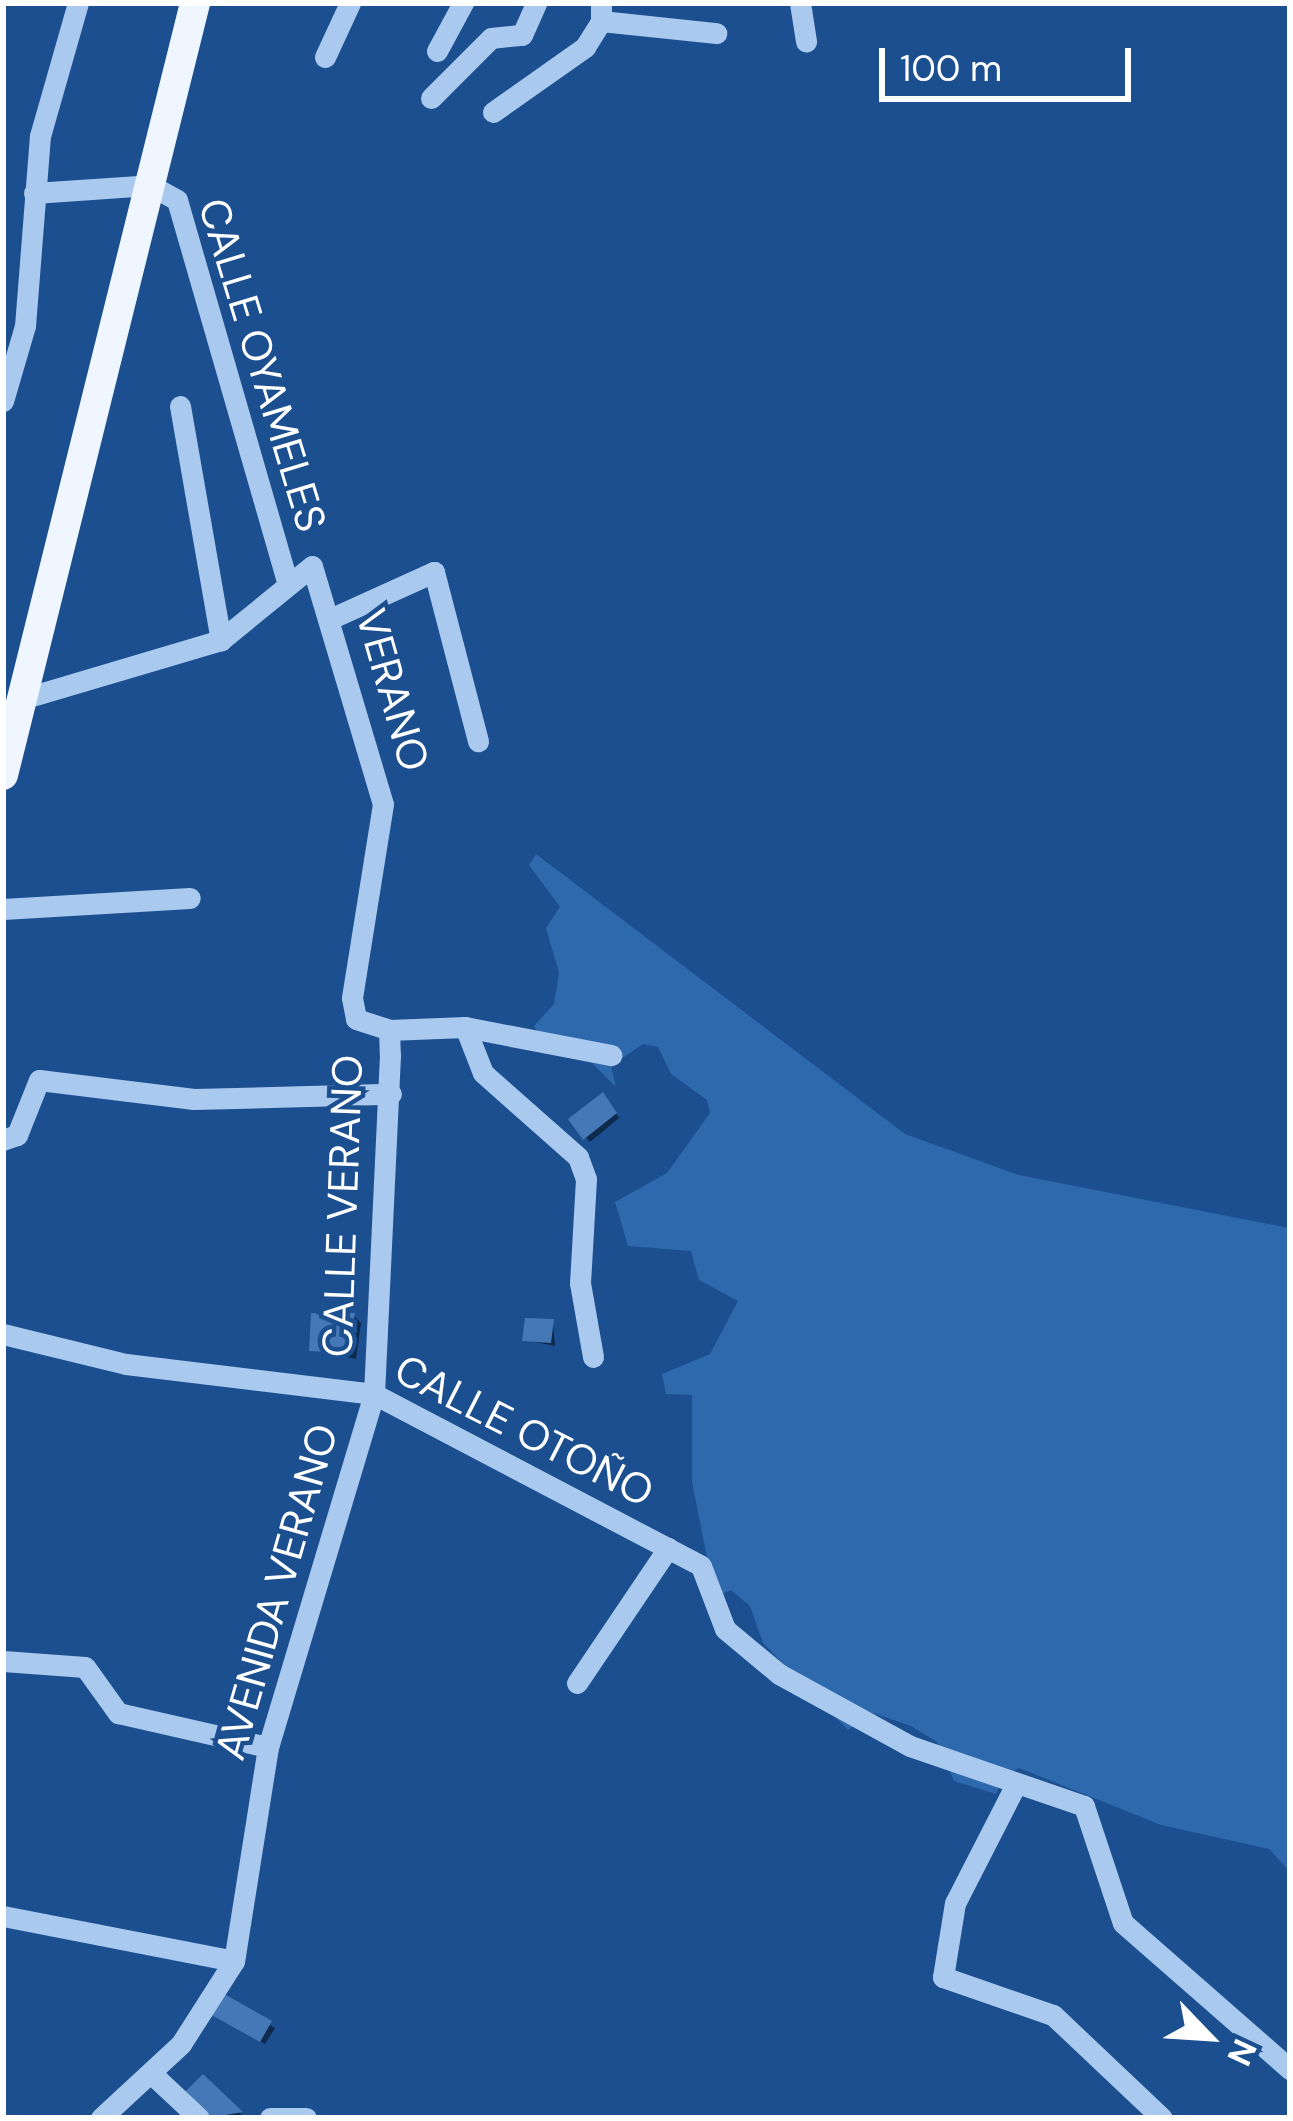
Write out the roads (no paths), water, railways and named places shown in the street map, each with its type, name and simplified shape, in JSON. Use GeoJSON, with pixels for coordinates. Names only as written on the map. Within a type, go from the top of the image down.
{"type":"FeatureCollection","features":[{"type":"Feature","properties":{"kind":"main road"},"geometry":{"type":"LineString","coordinates":[[3,775],[195,3]]}},
{"type":"Feature","properties":{"kind":"street"},"geometry":{"type":"LineString","coordinates":[[3,401],[26,326],[40,136],[78,3]]}},
{"type":"Feature","properties":{"kind":"street"},"geometry":{"type":"LineString","coordinates":[[325,57],[350,3]]}},
{"type":"Feature","properties":{"kind":"street"},"geometry":{"type":"LineString","coordinates":[[437,51],[463,3]]}},
{"type":"Feature","properties":{"kind":"street"},"geometry":{"type":"LineString","coordinates":[[430,98],[491,38],[522,35],[536,3]]}},
{"type":"Feature","properties":{"kind":"street"},"geometry":{"type":"LineString","coordinates":[[800,3],[806,42]]}},
{"type":"Feature","properties":{"kind":"street"},"geometry":{"type":"LineString","coordinates":[[493,112],[585,47],[601,12],[716,33]]}},
{"type":"Feature","properties":{"kind":"street"},"geometry":{"type":"LineString","coordinates":[[34,193],[150,185]]}},
{"type":"Feature","properties":{"kind":"street","name":"CALLE OYAMELES"},"geometry":{"type":"LineString","coordinates":[[150,185],[168,191],[184,214],[287,580]]}},
{"type":"Feature","properties":{"kind":"street"},"geometry":{"type":"LineString","coordinates":[[180,406],[221,640]]}},
{"type":"Feature","properties":{"kind":"street","name":"VERANO"},"geometry":{"type":"LineString","coordinates":[[287,580],[316,569],[375,771],[383,833]]}},
{"type":"Feature","properties":{"kind":"street"},"geometry":{"type":"LineString","coordinates":[[332,618],[434,572],[478,741]]}},
{"type":"Feature","properties":{"kind":"street"},"geometry":{"type":"LineString","coordinates":[[22,699],[221,640],[287,580]]}},
{"type":"Feature","properties":{"kind":"street","name":"CALLE VERANO"},"geometry":{"type":"LineString","coordinates":[[374,1394],[391,1094],[388,1030],[352,1013],[383,833]]}},
{"type":"Feature","properties":{"kind":"street"},"geometry":{"type":"LineString","coordinates":[[3,909],[190,898]]}},
{"type":"Feature","properties":{"kind":"street"},"geometry":{"type":"LineString","coordinates":[[388,1030],[465,1027],[611,1054]]}},
{"type":"Feature","properties":{"kind":"street"},"geometry":{"type":"LineString","coordinates":[[465,1027],[484,1073],[578,1157],[586,1179],[580,1283],[593,1357]]}},
{"type":"Feature","properties":{"kind":"street"},"geometry":{"type":"LineString","coordinates":[[3,1140],[16,1135],[39,1080],[194,1099],[391,1094]]}},
{"type":"Feature","properties":{"kind":"street","name":"CALLE OTOÑO"},"geometry":{"type":"LineString","coordinates":[[3,1334],[126,1364],[374,1394],[668,1548],[712,1581],[725,1629],[779,1674],[850,1717],[1015,1786]]}},
{"type":"Feature","properties":{"kind":"street","name":"AVENIDA VERANO"},"geometry":{"type":"LineString","coordinates":[[101,2118],[153,2075],[234,1961],[268,1748],[374,1394]]}},
{"type":"Feature","properties":{"kind":"street"},"geometry":{"type":"LineString","coordinates":[[577,1683],[668,1548]]}},
{"type":"Feature","properties":{"kind":"street"},"geometry":{"type":"LineString","coordinates":[[3,1661],[85,1667],[118,1713],[268,1748]]}},
{"type":"Feature","properties":{"kind":"street"},"geometry":{"type":"LineString","coordinates":[[1162,2118],[1053,2014],[943,1977],[955,1904],[1015,1786],[1084,1806],[1123,1923],[1290,2068]]}},
{"type":"Feature","properties":{"kind":"street"},"geometry":{"type":"LineString","coordinates":[[3,1916],[234,1961]]}},
{"type":"Feature","properties":{"kind":"street"},"geometry":{"type":"LineString","coordinates":[[153,2075],[200,2118]]}},
{"type":"Feature","properties":{"kind":"street"},"geometry":{"type":"LineString","coordinates":[[271,2118],[306,2118]]}}]}
